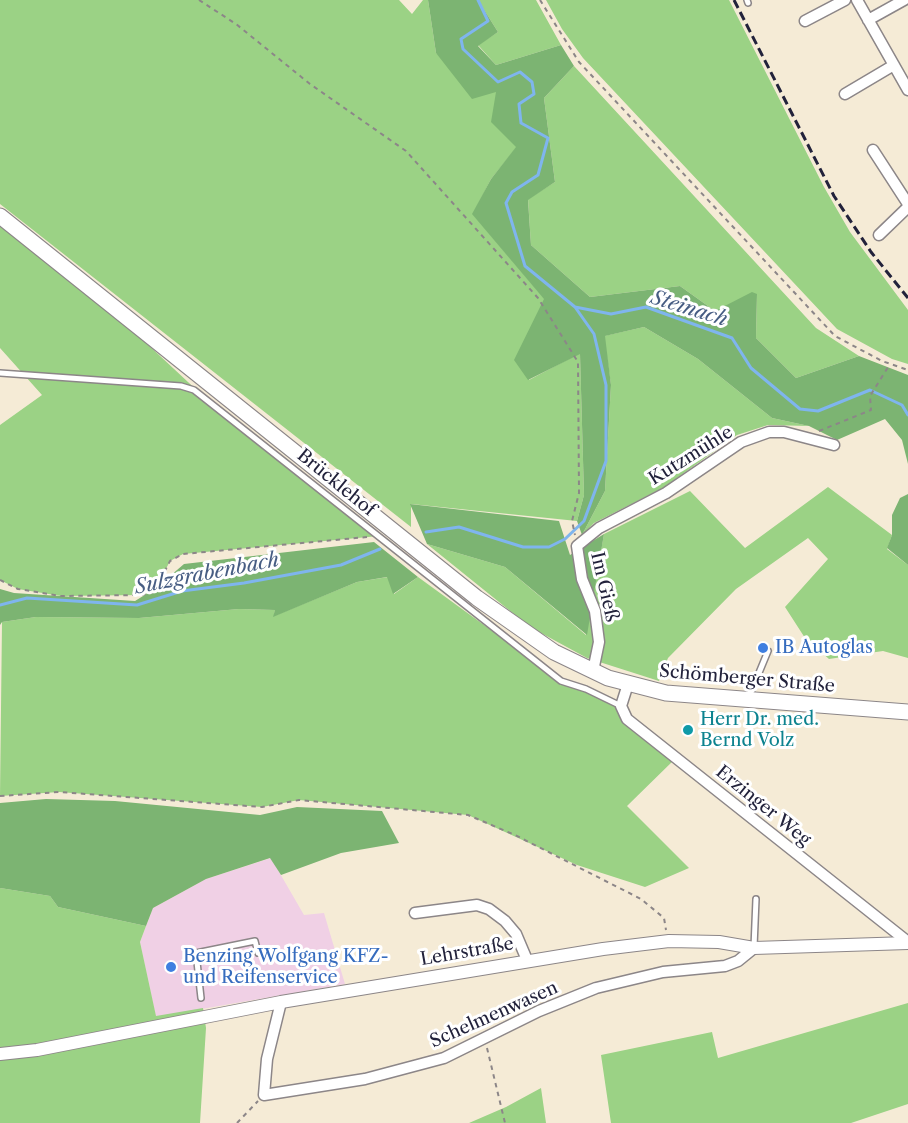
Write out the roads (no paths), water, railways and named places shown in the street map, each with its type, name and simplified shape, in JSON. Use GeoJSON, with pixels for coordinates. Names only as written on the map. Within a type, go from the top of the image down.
{"type":"FeatureCollection","features":[{"type":"Feature","properties":{"kind":"main road","name":"Schömberger Straße"},"geometry":{"type":"LineString","coordinates":[[0,216],[477,598],[554,652],[592,671],[628,684],[666,693],[908,712]]}},
{"type":"Feature","properties":{"kind":"street"},"geometry":{"type":"LineString","coordinates":[[805,21],[845,0]]}},
{"type":"Feature","properties":{"kind":"street"},"geometry":{"type":"LineString","coordinates":[[857,0],[908,90]]}},
{"type":"Feature","properties":{"kind":"street"},"geometry":{"type":"LineString","coordinates":[[868,20],[904,0]]}},
{"type":"Feature","properties":{"kind":"street"},"geometry":{"type":"LineString","coordinates":[[845,94],[894,65]]}},
{"type":"Feature","properties":{"kind":"street"},"geometry":{"type":"LineString","coordinates":[[873,150],[908,205],[879,235]]}},
{"type":"Feature","properties":{"kind":"street","name":"Kutzmühle"},"geometry":{"type":"LineString","coordinates":[[577,546],[598,528],[666,493],[741,442],[769,432],[806,436],[834,445]]}},
{"type":"Feature","properties":{"kind":"street","name":"Im Gieß"},"geometry":{"type":"LineString","coordinates":[[577,546],[582,579],[595,611],[599,642],[592,671]]}},
{"type":"Feature","properties":{"kind":"street"},"geometry":{"type":"LineString","coordinates":[[621,706],[628,684]]}},
{"type":"Feature","properties":{"kind":"street","name":"Erzinger Weg"},"geometry":{"type":"LineString","coordinates":[[621,706],[627,719],[908,942]]}},
{"type":"Feature","properties":{"kind":"street"},"geometry":{"type":"LineString","coordinates":[[416,913],[477,905],[489,909],[505,921],[516,934],[527,960]]}},
{"type":"Feature","properties":{"kind":"street","name":"Lehrstraße"},"geometry":{"type":"LineString","coordinates":[[0,1054],[37,1050],[281,1002],[527,960],[669,941],[719,942],[754,948],[908,942]]}},
{"type":"Feature","properties":{"kind":"street","name":"Schelmenwasen"},"geometry":{"type":"LineString","coordinates":[[281,1002],[267,1059],[264,1095],[365,1079],[444,1058],[485,1040],[539,1011],[596,988],[663,972],[725,966],[738,961],[754,948]]}},
{"type":"Feature","properties":{"kind":"lane","name":"Brücklehof"},"geometry":{"type":"LineString","coordinates":[[0,373],[181,386],[194,390],[561,681],[586,689],[621,706]]}},
{"type":"Feature","properties":{"kind":"lane"},"geometry":{"type":"LineString","coordinates":[[747,701],[768,651]]}},
{"type":"Feature","properties":{"kind":"lane"},"geometry":{"type":"LineString","coordinates":[[754,948],[756,899]]}},
{"type":"Feature","properties":{"kind":"lane"},"geometry":{"type":"LineString","coordinates":[[201,998],[196,953],[255,942],[258,953]]}},
{"type":"Feature","properties":{"kind":"waterway","name":"Steinach"},"geometry":{"type":"LineString","coordinates":[[478,0],[488,21],[461,39],[463,49],[498,82],[520,72],[532,82],[534,94],[519,104],[521,123],[548,138],[538,175],[512,192],[506,203],[525,266],[575,307],[611,314],[646,307],[732,338],[751,368],[800,409],[818,411],[870,390],[902,405],[908,415]]}},
{"type":"Feature","properties":{"kind":"waterway","name":"Sulzgrabenbach"},"geometry":{"type":"LineString","coordinates":[[426,532],[459,527],[523,547],[549,547],[565,539],[584,521],[606,461],[606,385],[594,334],[575,307]]}},
{"type":"Feature","properties":{"kind":"waterway","name":"Sulzgrabenbach"},"geometry":{"type":"LineString","coordinates":[[0,605],[27,598],[137,605],[182,591],[244,583],[341,565],[380,549]]}},
{"type":"Feature","properties":{"kind":"railway"},"geometry":{"type":"LineString","coordinates":[[734,0],[834,196],[871,252],[908,298]]}},
{"type":"Feature","properties":{"kind":"place","name":"IB Autoglas"},"geometry":{"type":"Point","coordinates":[763,648]}},
{"type":"Feature","properties":{"kind":"place","name":"Herr Dr. med. Bernd Volz"},"geometry":{"type":"Point","coordinates":[688,730]}},
{"type":"Feature","properties":{"kind":"place","name":"Benzing Wolfgang KFZ- und Reifenservice"},"geometry":{"type":"Point","coordinates":[171,967]}}]}
